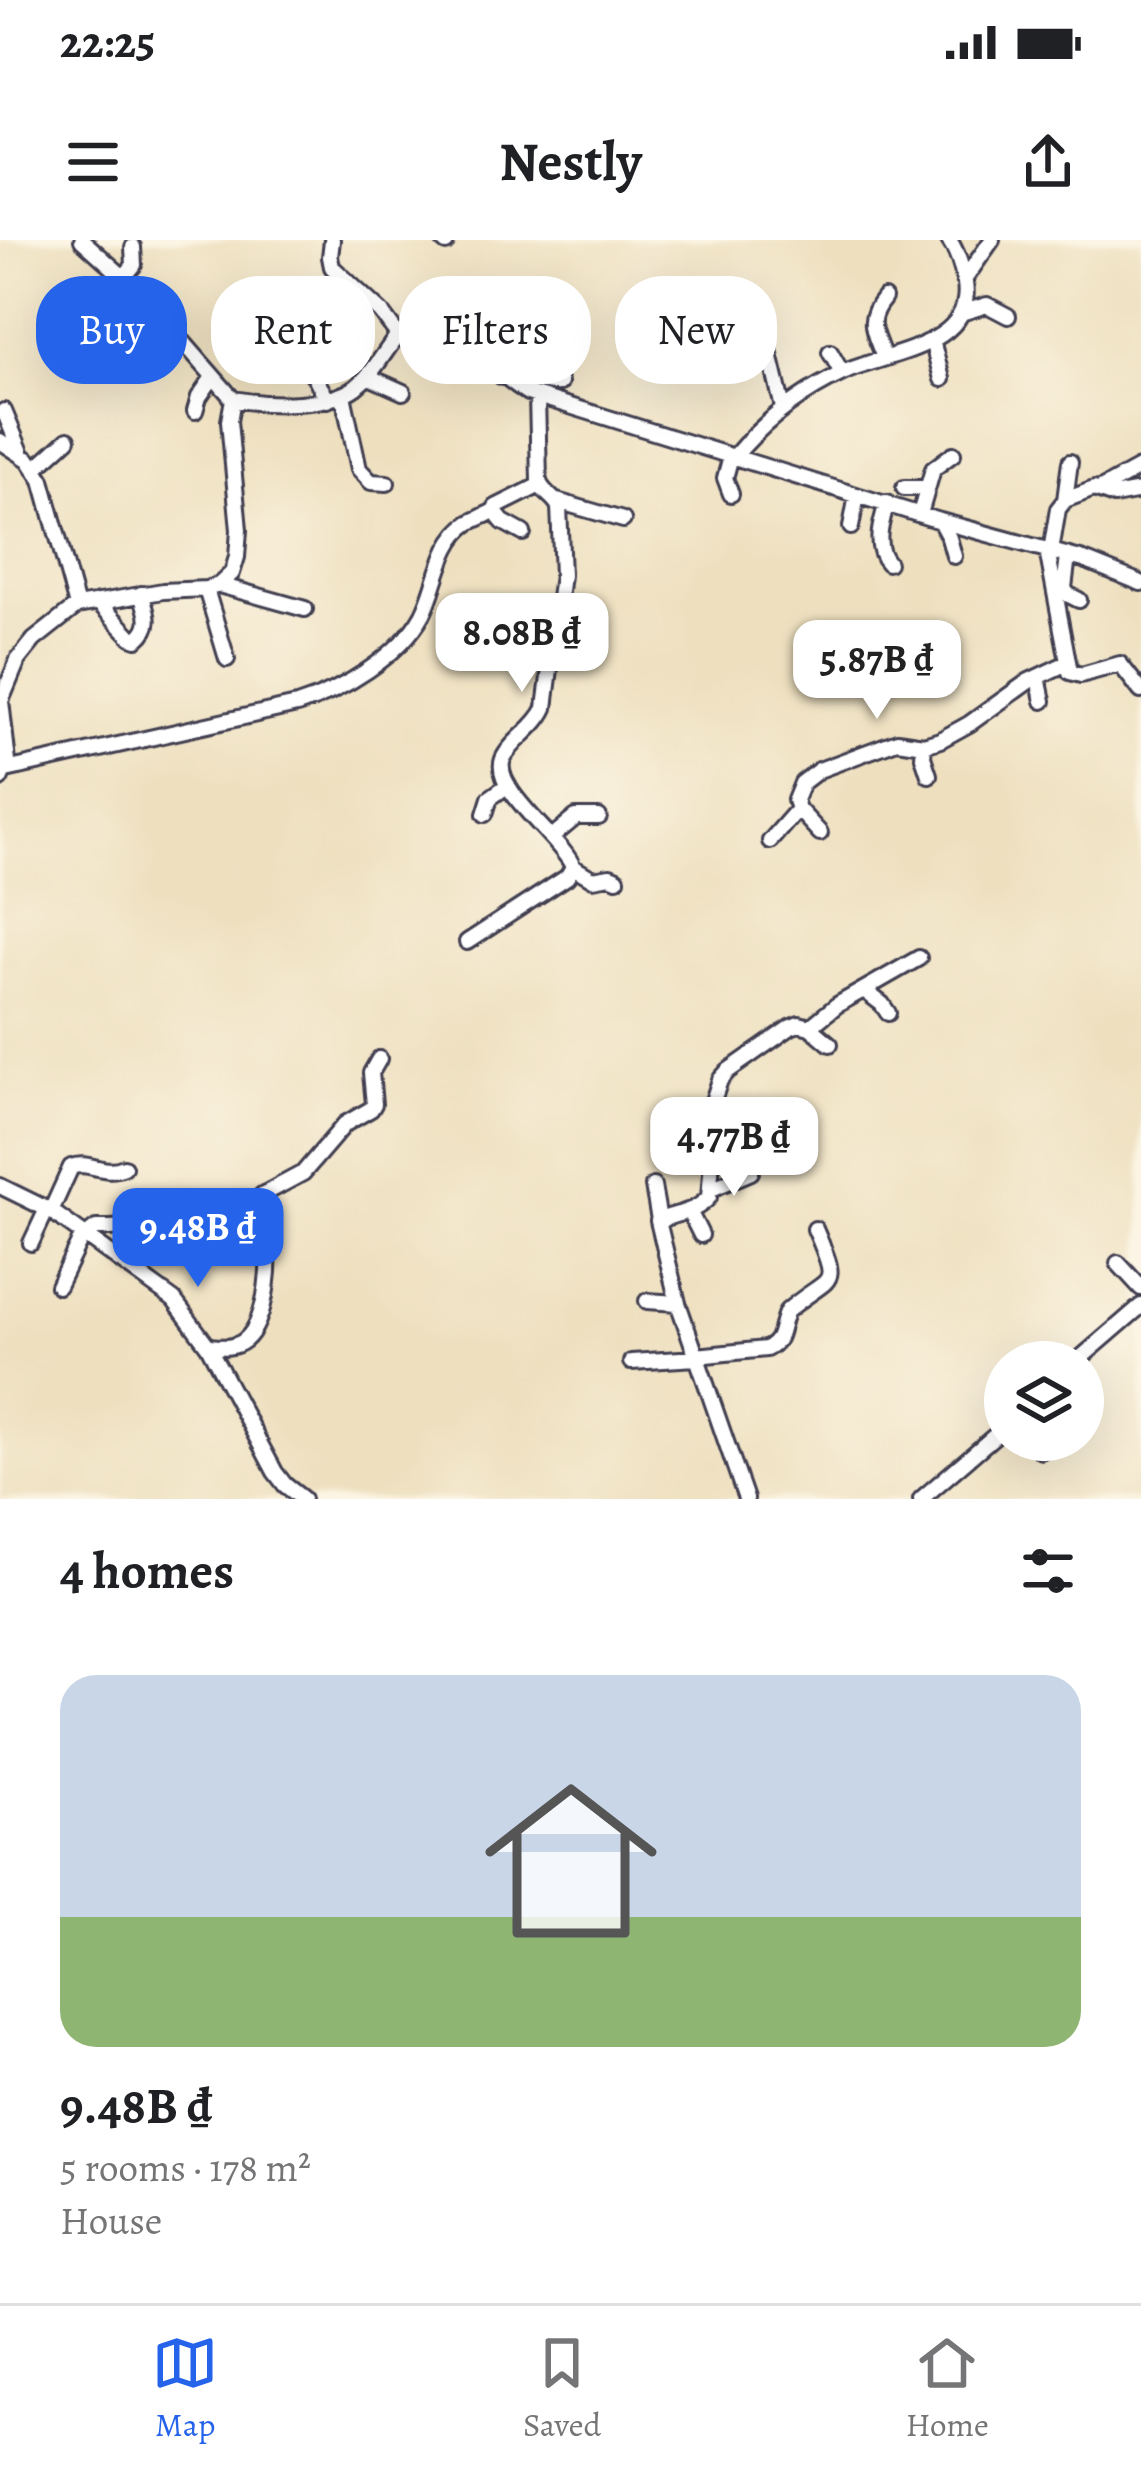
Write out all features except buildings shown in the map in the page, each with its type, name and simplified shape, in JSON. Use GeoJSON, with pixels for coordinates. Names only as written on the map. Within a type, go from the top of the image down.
{"type":"FeatureCollection","features":[{"type":"Feature","properties":{"kind":"street"},"geometry":{"type":"LineString","coordinates":[[82,240],[123,276]]}},
{"type":"Feature","properties":{"kind":"street"},"geometry":{"type":"LineString","coordinates":[[332,240],[332,267],[382,312],[398,335],[375,365]]}},
{"type":"Feature","properties":{"kind":"street"},"geometry":{"type":"LineString","coordinates":[[731,494],[725,478],[733,456],[783,408],[842,373],[909,351],[953,326],[967,303],[958,255],[949,240]]}},
{"type":"Feature","properties":{"kind":"street"},"geometry":{"type":"LineString","coordinates":[[964,280],[992,240]]}},
{"type":"Feature","properties":{"kind":"street"},"geometry":{"type":"LineString","coordinates":[[125,276],[134,265],[133,248]]}},
{"type":"Feature","properties":{"kind":"street"},"geometry":{"type":"LineString","coordinates":[[884,298],[871,315],[884,358]]}},
{"type":"Feature","properties":{"kind":"street"},"geometry":{"type":"LineString","coordinates":[[964,312],[987,305],[1008,316]]}},
{"type":"Feature","properties":{"kind":"street"},"geometry":{"type":"LineString","coordinates":[[932,340],[942,380]]}},
{"type":"Feature","properties":{"kind":"street"},"geometry":{"type":"LineString","coordinates":[[187,346],[211,375]]}},
{"type":"Feature","properties":{"kind":"street"},"geometry":{"type":"LineString","coordinates":[[830,352],[842,373]]}},
{"type":"Feature","properties":{"kind":"street"},"geometry":{"type":"LineString","coordinates":[[195,410],[211,380]]}},
{"type":"Feature","properties":{"kind":"street"},"geometry":{"type":"LineString","coordinates":[[375,380],[403,392]]}},
{"type":"Feature","properties":{"kind":"street"},"geometry":{"type":"LineString","coordinates":[[777,383],[783,408]]}},
{"type":"Feature","properties":{"kind":"street"},"geometry":{"type":"LineString","coordinates":[[219,384],[233,399],[292,403],[336,398],[356,384]]}},
{"type":"Feature","properties":{"kind":"street"},"geometry":{"type":"LineString","coordinates":[[324,384],[336,398],[359,469],[371,482],[387,483]]}},
{"type":"Feature","properties":{"kind":"street"},"geometry":{"type":"LineString","coordinates":[[513,384],[537,396],[1139,580]]}},
{"type":"Feature","properties":{"kind":"street"},"geometry":{"type":"LineString","coordinates":[[537,396],[540,485],[557,501],[623,520]]}},
{"type":"Feature","properties":{"kind":"street"},"geometry":{"type":"LineString","coordinates":[[212,587],[232,573],[237,557],[229,422],[233,399]]}},
{"type":"Feature","properties":{"kind":"street"},"geometry":{"type":"LineString","coordinates":[[4,411],[21,452]]}},
{"type":"Feature","properties":{"kind":"street"},"geometry":{"type":"LineString","coordinates":[[36,468],[68,439]]}},
{"type":"Feature","properties":{"kind":"street"},"geometry":{"type":"LineString","coordinates":[[0,441],[21,452],[36,468],[76,606]]}},
{"type":"Feature","properties":{"kind":"street"},"geometry":{"type":"LineString","coordinates":[[920,514],[933,469],[953,454]]}},
{"type":"Feature","properties":{"kind":"street"},"geometry":{"type":"LineString","coordinates":[[1070,462],[1065,500],[1058,509],[1049,550],[1067,663],[1074,675],[1120,664],[1141,691]]}},
{"type":"Feature","properties":{"kind":"street"},"geometry":{"type":"LineString","coordinates":[[1065,500],[1099,490],[1139,468]]}},
{"type":"Feature","properties":{"kind":"street"},"geometry":{"type":"LineString","coordinates":[[3,775],[297,705],[349,683],[409,634],[425,610],[454,538],[468,524],[540,485]]}},
{"type":"Feature","properties":{"kind":"street"},"geometry":{"type":"LineString","coordinates":[[904,488],[926,488]]}},
{"type":"Feature","properties":{"kind":"street"},"geometry":{"type":"LineString","coordinates":[[1099,490],[1116,496],[1141,491]]}},
{"type":"Feature","properties":{"kind":"street"},"geometry":{"type":"LineString","coordinates":[[851,527],[857,494]]}},
{"type":"Feature","properties":{"kind":"street"},"geometry":{"type":"LineString","coordinates":[[467,942],[567,877],[573,867],[572,860],[527,812],[502,771],[504,757],[541,718],[549,686],[562,575],[557,501]]}},
{"type":"Feature","properties":{"kind":"street"},"geometry":{"type":"LineString","coordinates":[[887,503],[880,551],[888,563]]}},
{"type":"Feature","properties":{"kind":"street"},"geometry":{"type":"LineString","coordinates":[[494,512],[523,533]]}},
{"type":"Feature","properties":{"kind":"street"},"geometry":{"type":"LineString","coordinates":[[940,521],[954,556]]}},
{"type":"Feature","properties":{"kind":"street"},"geometry":{"type":"LineString","coordinates":[[1068,556],[1064,588],[1079,600]]}},
{"type":"Feature","properties":{"kind":"street"},"geometry":{"type":"LineString","coordinates":[[212,587],[227,659]]}},
{"type":"Feature","properties":{"kind":"street"},"geometry":{"type":"LineString","coordinates":[[3,775],[8,762],[0,701],[17,660],[76,606],[212,587],[305,609]]}},
{"type":"Feature","properties":{"kind":"street"},"geometry":{"type":"LineString","coordinates":[[98,602],[137,639],[149,622],[142,594]]}},
{"type":"Feature","properties":{"kind":"street"},"geometry":{"type":"LineString","coordinates":[[820,833],[798,808],[796,793],[819,770],[897,741],[924,745],[940,740],[1038,676],[1067,663]]}},
{"type":"Feature","properties":{"kind":"street"},"geometry":{"type":"LineString","coordinates":[[1038,676],[1043,701]]}},
{"type":"Feature","properties":{"kind":"street"},"geometry":{"type":"LineString","coordinates":[[924,745],[922,757],[929,775]]}},
{"type":"Feature","properties":{"kind":"street"},"geometry":{"type":"LineString","coordinates":[[485,814],[490,798],[508,785]]}},
{"type":"Feature","properties":{"kind":"street"},"geometry":{"type":"LineString","coordinates":[[770,841],[798,808]]}},
{"type":"Feature","properties":{"kind":"street"},"geometry":{"type":"LineString","coordinates":[[552,837],[576,817],[599,817]]}},
{"type":"Feature","properties":{"kind":"street"},"geometry":{"type":"LineString","coordinates":[[573,867],[593,879],[617,879]]}},
{"type":"Feature","properties":{"kind":"street"},"geometry":{"type":"LineString","coordinates":[[810,1027],[837,1005],[919,958]]}},
{"type":"Feature","properties":{"kind":"street"},"geometry":{"type":"LineString","coordinates":[[865,991],[888,1013]]}},
{"type":"Feature","properties":{"kind":"street"},"geometry":{"type":"LineString","coordinates":[[659,1220],[707,1201],[716,1124],[714,1098],[720,1079],[790,1027],[810,1027],[830,1044]]}},
{"type":"Feature","properties":{"kind":"street"},"geometry":{"type":"LineString","coordinates":[[208,1346],[222,1348],[244,1341],[259,1316],[268,1252],[266,1224],[256,1201],[303,1173],[345,1124],[371,1109],[371,1072],[379,1059]]}},
{"type":"Feature","properties":{"kind":"street"},"geometry":{"type":"LineString","coordinates":[[31,1243],[70,1167],[83,1164],[109,1172],[124,1167]]}},
{"type":"Feature","properties":{"kind":"street"},"geometry":{"type":"LineString","coordinates":[[711,1190],[752,1172]]}},
{"type":"Feature","properties":{"kind":"street"},"geometry":{"type":"LineString","coordinates":[[0,1186],[49,1210],[174,1300],[208,1346],[275,1472],[303,1499]]}},
{"type":"Feature","properties":{"kind":"street"},"geometry":{"type":"LineString","coordinates":[[653,1186],[657,1225],[678,1303],[746,1499]]}},
{"type":"Feature","properties":{"kind":"street"},"geometry":{"type":"LineString","coordinates":[[689,1211],[701,1235]]}},
{"type":"Feature","properties":{"kind":"street"},"geometry":{"type":"LineString","coordinates":[[58,1286],[84,1235],[96,1228],[126,1226],[140,1214]]}},
{"type":"Feature","properties":{"kind":"street"},"geometry":{"type":"LineString","coordinates":[[631,1362],[766,1349],[775,1344],[787,1311],[831,1275],[815,1229]]}},
{"type":"Feature","properties":{"kind":"street"},"geometry":{"type":"LineString","coordinates":[[1118,1263],[1141,1288]]}},
{"type":"Feature","properties":{"kind":"street"},"geometry":{"type":"LineString","coordinates":[[647,1301],[678,1303]]}},
{"type":"Feature","properties":{"kind":"street"},"geometry":{"type":"LineString","coordinates":[[1100,1341],[1141,1306]]}},
{"type":"Feature","properties":{"kind":"street"},"geometry":{"type":"LineString","coordinates":[[921,1499],[984,1445]]}}]}
